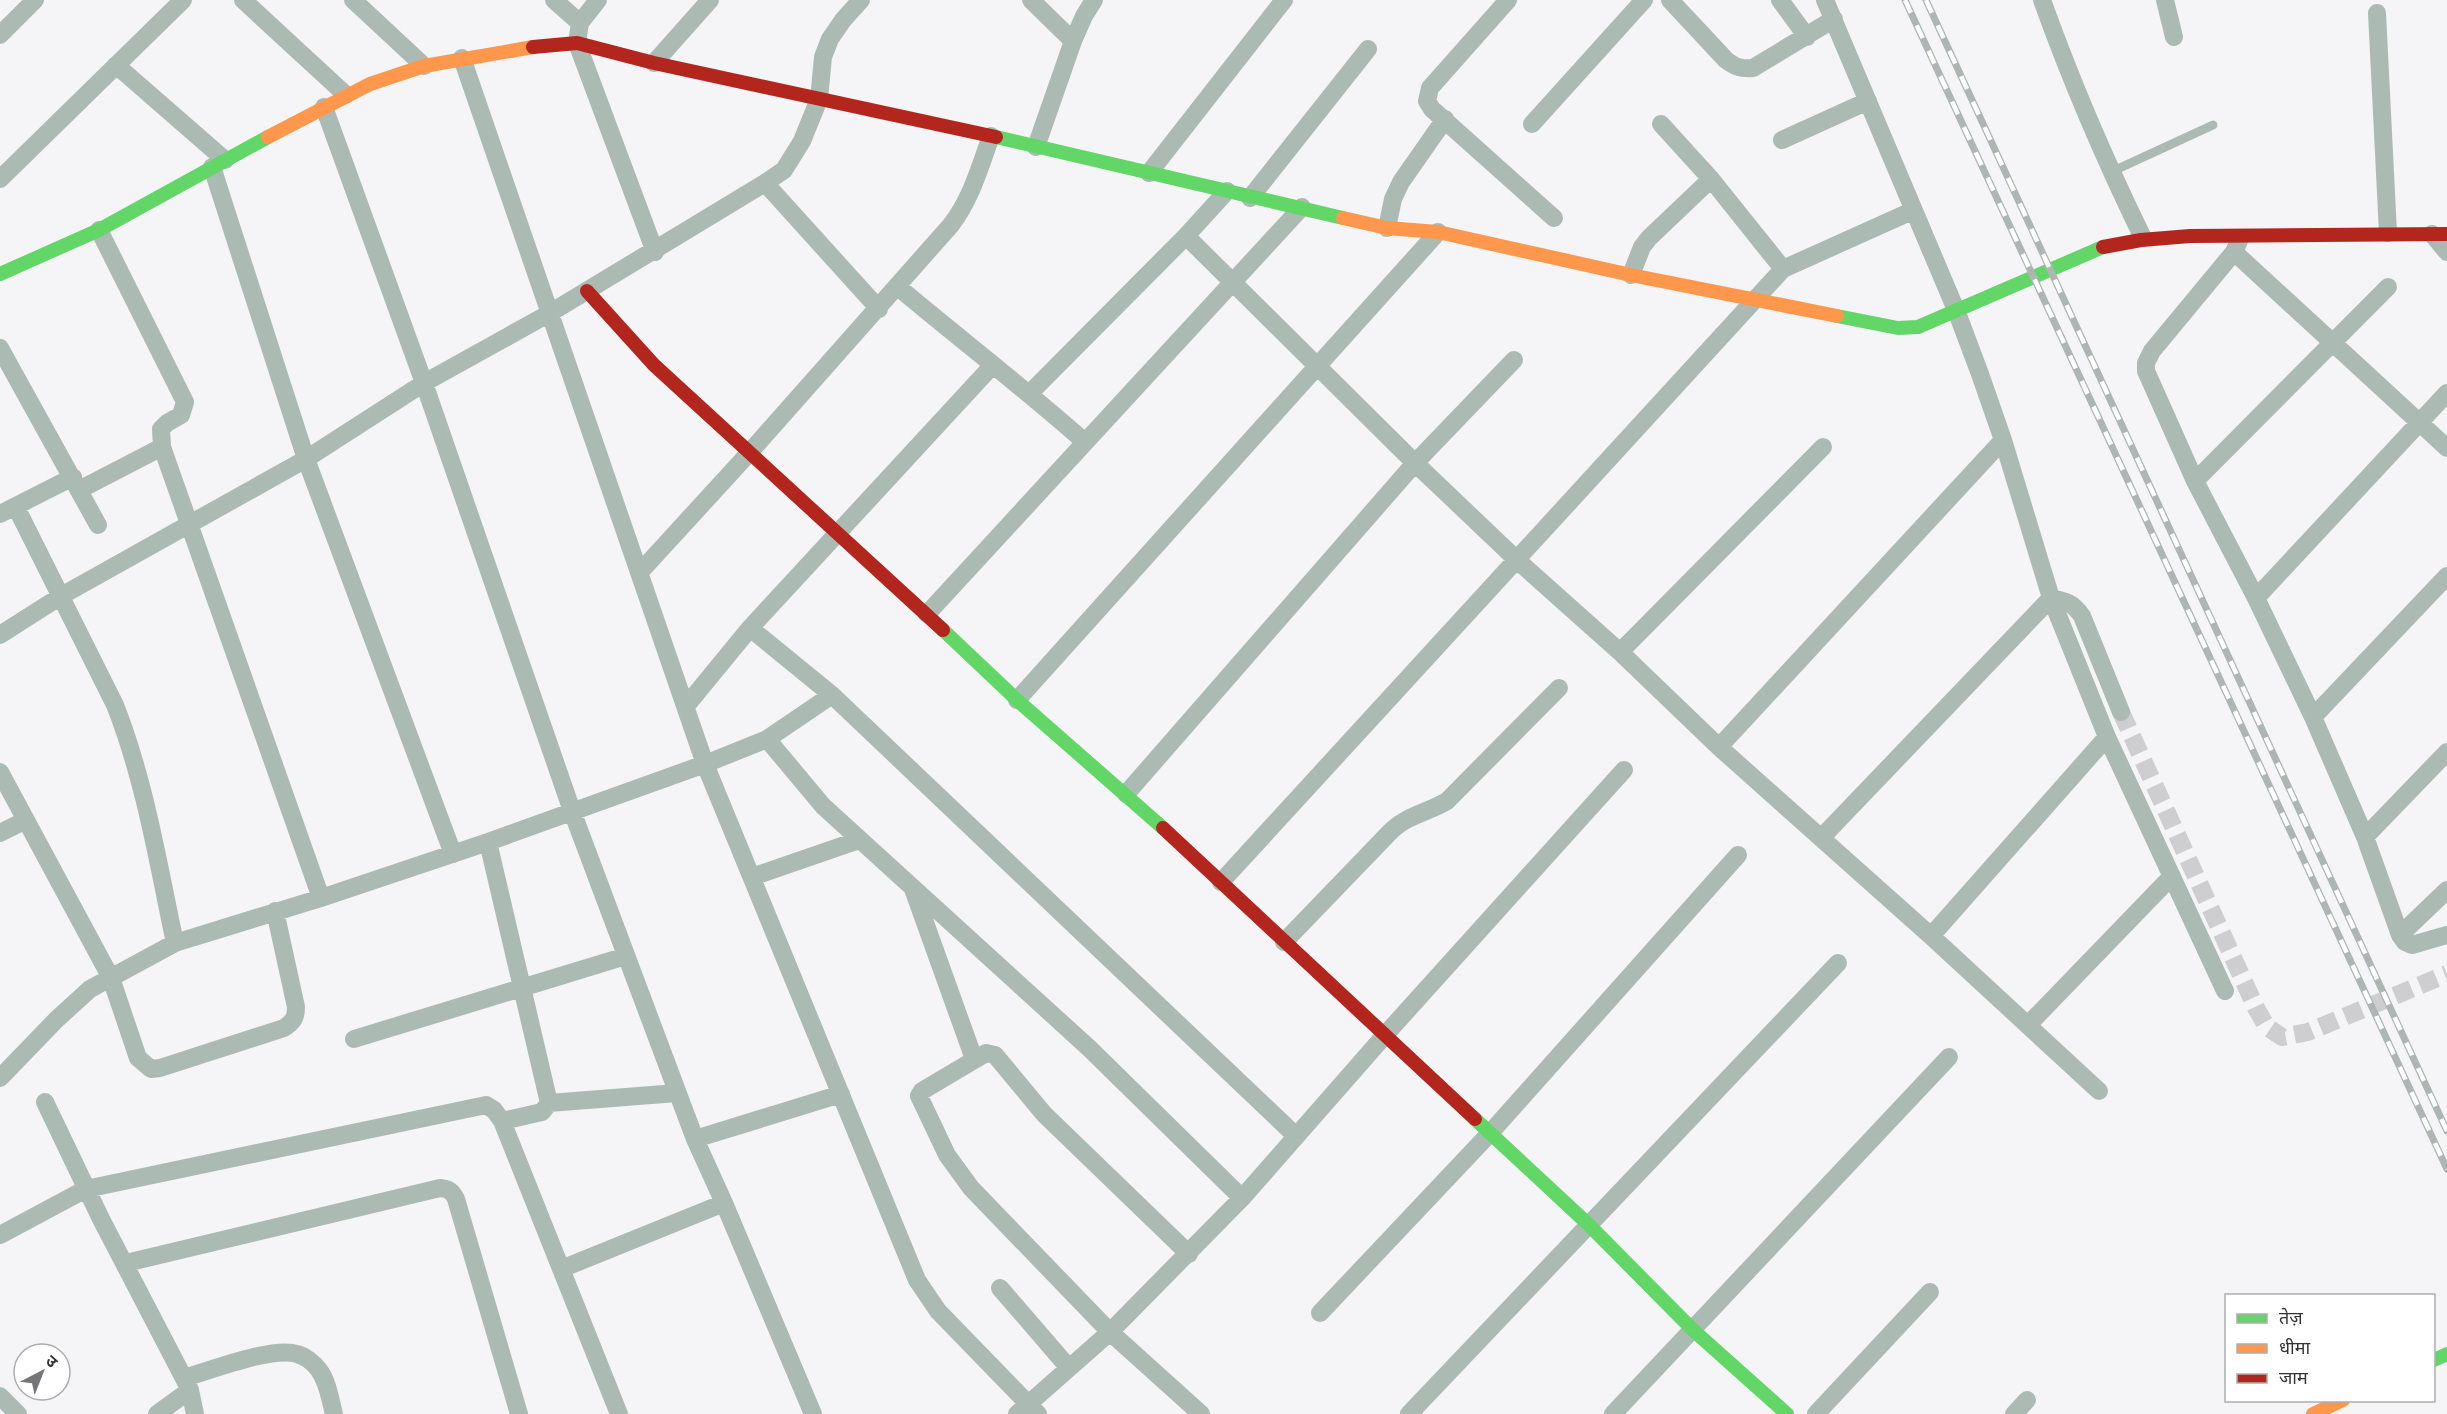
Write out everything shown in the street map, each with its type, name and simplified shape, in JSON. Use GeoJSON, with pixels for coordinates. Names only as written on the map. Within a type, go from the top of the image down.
{"type":"FeatureCollection","features":[{"type":"Feature","properties":{"kind":"street"},"geometry":{"type":"LineString","coordinates":[[0,36],[35,0]]}},
{"type":"Feature","properties":{"kind":"street"},"geometry":{"type":"LineString","coordinates":[[0,179],[183,0]]}},
{"type":"Feature","properties":{"kind":"street"},"geometry":{"type":"LineString","coordinates":[[243,0],[346,95]]}},
{"type":"Feature","properties":{"kind":"street"},"geometry":{"type":"LineString","coordinates":[[352,0],[424,66]]}},
{"type":"Feature","properties":{"kind":"street"},"geometry":{"type":"LineString","coordinates":[[554,0],[580,23]]}},
{"type":"Feature","properties":{"kind":"street"},"geometry":{"type":"LineString","coordinates":[[598,0],[580,23],[577,43],[655,252]]}},
{"type":"Feature","properties":{"kind":"street"},"geometry":{"type":"LineString","coordinates":[[654,63],[710,0]]}},
{"type":"Feature","properties":{"kind":"street"},"geometry":{"type":"LineString","coordinates":[[0,635],[62,596],[306,459],[424,383],[550,314],[655,252],[784,170],[795,154],[819,99],[823,57],[830,39],[861,0]]}},
{"type":"Feature","properties":{"kind":"street"},"geometry":{"type":"LineString","coordinates":[[1030,0],[1073,41]]}},
{"type":"Feature","properties":{"kind":"street"},"geometry":{"type":"LineString","coordinates":[[1036,147],[1073,41],[1094,0]]}},
{"type":"Feature","properties":{"kind":"street"},"geometry":{"type":"LineString","coordinates":[[1149,173],[1284,0]]}},
{"type":"Feature","properties":{"kind":"street"},"geometry":{"type":"LineString","coordinates":[[1508,0],[1430,88],[1427,101],[1432,109],[1554,218]]}},
{"type":"Feature","properties":{"kind":"street"},"geometry":{"type":"LineString","coordinates":[[1532,124],[1644,0]]}},
{"type":"Feature","properties":{"kind":"street"},"geometry":{"type":"LineString","coordinates":[[1670,0],[1734,66],[1753,68],[1834,19]]}},
{"type":"Feature","properties":{"kind":"street"},"geometry":{"type":"LineString","coordinates":[[1780,0],[1807,37]]}},
{"type":"Feature","properties":{"kind":"street"},"geometry":{"type":"LineString","coordinates":[[1825,0],[1912,211],[1956,310],[2003,440],[2051,598],[2108,737],[2224,991]]}},
{"type":"Feature","properties":{"kind":"street"},"geometry":{"type":"LineString","coordinates":[[2042,0],[2062,56],[2111,172],[2143,238]]}},
{"type":"Feature","properties":{"kind":"street"},"geometry":{"type":"LineString","coordinates":[[2165,0],[2174,37]]}},
{"type":"Feature","properties":{"kind":"street"},"geometry":{"type":"LineString","coordinates":[[2377,13],[2388,233]]}},
{"type":"Feature","properties":{"kind":"street"},"geometry":{"type":"LineString","coordinates":[[1,272],[99,230],[370,84],[424,66],[462,58],[515,49],[577,43],[654,63],[991,136],[1387,228],[1438,232],[1631,275],[1898,328],[1918,327],[2093,250],[2143,238],[2440,234],[2447,252]]}},
{"type":"Feature","properties":{"kind":"street"},"geometry":{"type":"LineString","coordinates":[[1250,198],[1368,49]]}},
{"type":"Feature","properties":{"kind":"street"},"geometry":{"type":"LineString","coordinates":[[462,58],[705,764],[917,1280],[938,1311],[1027,1411],[1189,1254],[1242,1198],[1384,1035],[1624,770]]}},
{"type":"Feature","properties":{"kind":"street"},"geometry":{"type":"LineString","coordinates":[[117,65],[218,164],[306,459],[453,854]]}},
{"type":"Feature","properties":{"kind":"street"},"geometry":{"type":"LineString","coordinates":[[1782,140],[1868,101]]}},
{"type":"Feature","properties":{"kind":"street"},"geometry":{"type":"LineString","coordinates":[[324,107],[424,383],[572,811],[677,1093],[813,1414]]}},
{"type":"Feature","properties":{"kind":"street"},"geometry":{"type":"LineString","coordinates":[[1387,228],[1393,199],[1401,182],[1445,119]]}},
{"type":"Feature","properties":{"kind":"street"},"geometry":{"type":"LineString","coordinates":[[1661,124],[1711,179],[1783,269]]}},
{"type":"Feature","properties":{"kind":"street"},"geometry":{"type":"LineString","coordinates":[[640,572],[879,309],[963,210],[991,136]]}},
{"type":"Feature","properties":{"kind":"street"},"geometry":{"type":"LineString","coordinates":[[1631,275],[1642,247],[1649,238],[1711,179]]}},
{"type":"Feature","properties":{"kind":"street"},"geometry":{"type":"LineString","coordinates":[[765,183],[879,309]]}},
{"type":"Feature","properties":{"kind":"street"},"geometry":{"type":"LineString","coordinates":[[1030,393],[1186,236],[1227,191]]}},
{"type":"Feature","properties":{"kind":"street"},"geometry":{"type":"LineString","coordinates":[[927,614],[1302,207]]}},
{"type":"Feature","properties":{"kind":"street"},"geometry":{"type":"LineString","coordinates":[[1221,882],[1518,561],[1783,269],[1912,211]]}},
{"type":"Feature","properties":{"kind":"street"},"geometry":{"type":"LineString","coordinates":[[99,230],[185,402],[181,415],[161,429],[162,447],[321,898]]}},
{"type":"Feature","properties":{"kind":"street"},"geometry":{"type":"LineString","coordinates":[[1017,700],[1319,367],[1438,232]]}},
{"type":"Feature","properties":{"kind":"street"},"geometry":{"type":"LineString","coordinates":[[2242,235],[2234,252],[2218,274],[2152,351],[2146,363],[2146,371],[2195,481],[2256,598],[2313,717],[2365,837],[2400,935],[2405,942],[2412,945],[2447,934]]}},
{"type":"Feature","properties":{"kind":"street"},"geometry":{"type":"LineString","coordinates":[[1186,236],[1415,464],[1518,561],[1620,652],[1719,747],[1822,837],[2099,1091]]}},
{"type":"Feature","properties":{"kind":"street"},"geometry":{"type":"LineString","coordinates":[[2234,252],[2447,448]]}},
{"type":"Feature","properties":{"kind":"street"},"geometry":{"type":"LineString","coordinates":[[898,287],[992,366],[1030,393],[1085,442]]}},
{"type":"Feature","properties":{"kind":"street"},"geometry":{"type":"LineString","coordinates":[[2195,481],[2388,287]]}},
{"type":"Feature","properties":{"kind":"street"},"geometry":{"type":"LineString","coordinates":[[587,291],[654,365],[927,614],[1017,700],[1126,794],[1491,1132],[1590,1225],[1693,1330],[1787,1414]]}},
{"type":"Feature","properties":{"kind":"street"},"geometry":{"type":"LineString","coordinates":[[0,348],[98,525]]}},
{"type":"Feature","properties":{"kind":"street"},"geometry":{"type":"LineString","coordinates":[[1126,794],[1415,464],[1514,360]]}},
{"type":"Feature","properties":{"kind":"street"},"geometry":{"type":"LineString","coordinates":[[686,705],[750,628],[992,366]]}},
{"type":"Feature","properties":{"kind":"street"},"geometry":{"type":"LineString","coordinates":[[2256,598],[2447,393]]}},
{"type":"Feature","properties":{"kind":"street"},"geometry":{"type":"LineString","coordinates":[[1719,747],[2003,440]]}},
{"type":"Feature","properties":{"kind":"street"},"geometry":{"type":"LineString","coordinates":[[162,447],[8,511],[62,596],[128,737],[176,943]]}},
{"type":"Feature","properties":{"kind":"street"},"geometry":{"type":"LineString","coordinates":[[1620,652],[1823,447]]}},
{"type":"Feature","properties":{"kind":"street"},"geometry":{"type":"LineString","coordinates":[[2313,717],[2447,576]]}},
{"type":"Feature","properties":{"kind":"street"},"geometry":{"type":"LineString","coordinates":[[2051,598],[2068,601],[2076,607],[2121,712]]}},
{"type":"Feature","properties":{"kind":"street"},"geometry":{"type":"LineString","coordinates":[[1822,837],[2051,598]]}},
{"type":"Feature","properties":{"kind":"street"},"geometry":{"type":"LineString","coordinates":[[750,628],[832,695],[1295,1135]]}},
{"type":"Feature","properties":{"kind":"street"},"geometry":{"type":"LineString","coordinates":[[1284,942],[1392,830],[1401,822],[1447,801],[1559,688]]}},
{"type":"Feature","properties":{"kind":"street"},"geometry":{"type":"LineString","coordinates":[[0,1078],[72,1004],[90,989],[176,943],[453,854],[705,764],[768,740],[832,695]]}},
{"type":"Feature","properties":{"kind":"street"},"geometry":{"type":"LineString","coordinates":[[1931,936],[2108,737]]}},
{"type":"Feature","properties":{"kind":"street"},"geometry":{"type":"LineString","coordinates":[[768,740],[823,806],[1089,1048],[1242,1198]]}},
{"type":"Feature","properties":{"kind":"street"},"geometry":{"type":"LineString","coordinates":[[2365,837],[2447,752]]}},
{"type":"Feature","properties":{"kind":"street"},"geometry":{"type":"LineString","coordinates":[[0,772],[111,978],[138,1058],[151,1069],[284,1028],[296,1016],[275,911]]}},
{"type":"Feature","properties":{"kind":"street"},"geometry":{"type":"LineString","coordinates":[[0,833],[26,820]]}},
{"type":"Feature","properties":{"kind":"street"},"geometry":{"type":"LineString","coordinates":[[752,877],[859,840]]}},
{"type":"Feature","properties":{"kind":"street"},"geometry":{"type":"LineString","coordinates":[[488,842],[549,1103]]}},
{"type":"Feature","properties":{"kind":"street"},"geometry":{"type":"LineString","coordinates":[[1320,1313],[1491,1132],[1738,855]]}},
{"type":"Feature","properties":{"kind":"street"},"geometry":{"type":"LineString","coordinates":[[2028,1025],[2172,876]]}},
{"type":"Feature","properties":{"kind":"street"},"geometry":{"type":"LineString","coordinates":[[912,886],[974,1059]]}},
{"type":"Feature","properties":{"kind":"street"},"geometry":{"type":"LineString","coordinates":[[2400,935],[2447,890]]}},
{"type":"Feature","properties":{"kind":"street"},"geometry":{"type":"LineString","coordinates":[[354,1040],[626,956]]}},
{"type":"Feature","properties":{"kind":"street"},"geometry":{"type":"LineString","coordinates":[[1409,1414],[1838,963]]}},
{"type":"Feature","properties":{"kind":"street"},"geometry":{"type":"LineString","coordinates":[[1189,1254],[1044,1114],[995,1055],[986,1053],[974,1059],[922,1091],[919,1096],[948,1155],[970,1188],[1110,1332],[1201,1414]]}},
{"type":"Feature","properties":{"kind":"street"},"geometry":{"type":"LineString","coordinates":[[1613,1414],[1949,1058]]}},
{"type":"Feature","properties":{"kind":"street"},"geometry":{"type":"LineString","coordinates":[[502,1120],[542,1112],[549,1103],[677,1093]]}},
{"type":"Feature","properties":{"kind":"street"},"geometry":{"type":"LineString","coordinates":[[695,1139],[841,1094]]}},
{"type":"Feature","properties":{"kind":"street"},"geometry":{"type":"LineString","coordinates":[[45,1102],[187,1384],[195,1414]]}},
{"type":"Feature","properties":{"kind":"street"},"geometry":{"type":"LineString","coordinates":[[0,1235],[87,1189],[486,1105],[495,1110],[502,1120],[619,1414]]}},
{"type":"Feature","properties":{"kind":"street"},"geometry":{"type":"LineString","coordinates":[[126,1263],[447,1188],[453,1192],[456,1199],[519,1414]]}},
{"type":"Feature","properties":{"kind":"street"},"geometry":{"type":"LineString","coordinates":[[561,1269],[724,1203]]}},
{"type":"Feature","properties":{"kind":"street"},"geometry":{"type":"LineString","coordinates":[[1000,1288],[1069,1368]]}},
{"type":"Feature","properties":{"kind":"street"},"geometry":{"type":"LineString","coordinates":[[1816,1414],[1930,1292]]}},
{"type":"Feature","properties":{"kind":"street"},"geometry":{"type":"LineString","coordinates":[[157,1414],[187,1384],[262,1355],[296,1353],[318,1369],[325,1382],[334,1414]]}},
{"type":"Feature","properties":{"kind":"street"},"geometry":{"type":"LineString","coordinates":[[0,1396],[18,1414]]}},
{"type":"Feature","properties":{"kind":"street"},"geometry":{"type":"LineString","coordinates":[[2014,1414],[2028,1400]]}},
{"type":"Feature","properties":{"kind":"street"},"geometry":{"type":"LineString","coordinates":[[2313,1414],[2341,1402]]}},
{"type":"Feature","properties":{"kind":"lane"},"geometry":{"type":"LineString","coordinates":[[2111,172],[2213,125]]}},
{"type":"Feature","properties":{"kind":"tunnel"},"geometry":{"type":"LineString","coordinates":[[2121,712],[2256,1008],[2267,1027],[2282,1037],[2308,1032],[2447,974]]}},
{"type":"Feature","properties":{"kind":"railway"},"geometry":{"type":"LineString","coordinates":[[1905,0],[2447,1169]]}},
{"type":"Feature","properties":{"kind":"railway"},"geometry":{"type":"LineString","coordinates":[[1926,0],[2447,1131]]}},
{"type":"Feature","properties":{"kind":"traffic: fast"},"geometry":{"type":"LineString","coordinates":[[0,274],[99,230],[268,137]]}},
{"type":"Feature","properties":{"kind":"traffic: fast"},"geometry":{"type":"LineString","coordinates":[[996,137],[1343,218]]}},
{"type":"Feature","properties":{"kind":"traffic: fast"},"geometry":{"type":"LineString","coordinates":[[1837,316],[1898,328],[1918,327],[2103,247]]}},
{"type":"Feature","properties":{"kind":"traffic: fast"},"geometry":{"type":"LineString","coordinates":[[943,630],[1017,700],[1163,828]]}},
{"type":"Feature","properties":{"kind":"traffic: fast"},"geometry":{"type":"LineString","coordinates":[[1475,1119],[1589,1225],[1693,1330],[1787,1414]]}},
{"type":"Feature","properties":{"kind":"traffic: fast"},"geometry":{"type":"LineString","coordinates":[[2435,1360],[2447,1354]]}},
{"type":"Feature","properties":{"kind":"traffic: slow"},"geometry":{"type":"LineString","coordinates":[[268,137],[370,84],[424,66],[533,47]]}},
{"type":"Feature","properties":{"kind":"traffic: slow"},"geometry":{"type":"LineString","coordinates":[[1343,218],[1387,228],[1438,232],[1631,275],[1837,316]]}},
{"type":"Feature","properties":{"kind":"traffic: slow"},"geometry":{"type":"LineString","coordinates":[[2313,1414],[2339,1402]]}},
{"type":"Feature","properties":{"kind":"traffic: jam"},"geometry":{"type":"LineString","coordinates":[[533,47],[577,43],[654,63],[996,137]]}},
{"type":"Feature","properties":{"kind":"traffic: jam"},"geometry":{"type":"LineString","coordinates":[[2103,247],[2141,240],[2190,236],[2447,234]]}},
{"type":"Feature","properties":{"kind":"traffic: jam"},"geometry":{"type":"LineString","coordinates":[[587,291],[654,365],[943,630]]}},
{"type":"Feature","properties":{"kind":"traffic: jam"},"geometry":{"type":"LineString","coordinates":[[1163,828],[1475,1119]]}}]}
